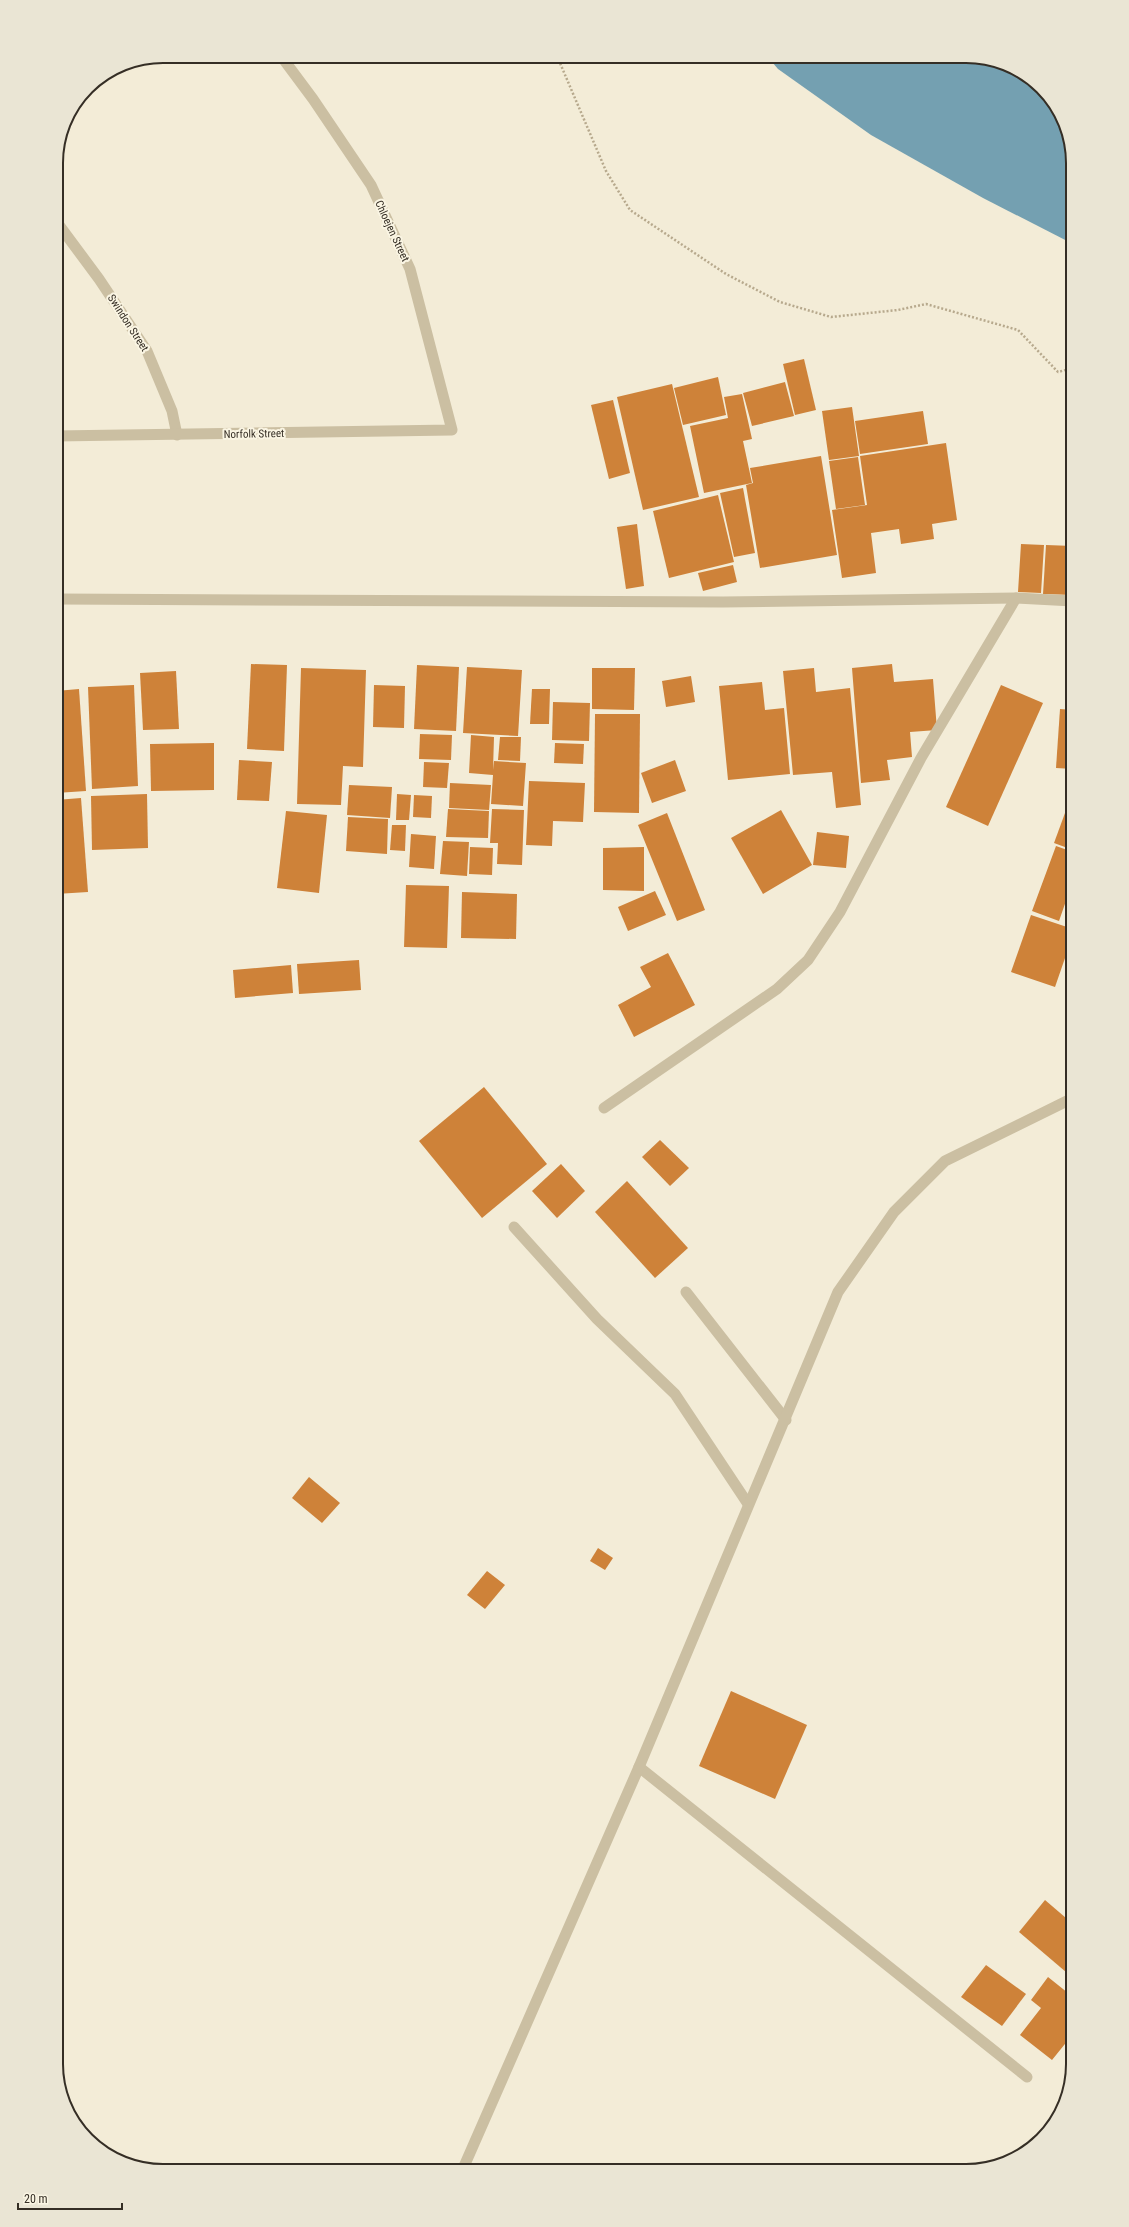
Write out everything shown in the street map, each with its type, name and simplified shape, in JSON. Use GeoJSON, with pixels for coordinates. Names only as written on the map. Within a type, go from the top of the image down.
{"type":"FeatureCollection","features":[{"type":"Feature","properties":{"kind":"street","name":"Chloejen Street"},"geometry":{"type":"LineString","coordinates":[[286,63],[313,99],[371,185],[406,262],[452,430]]}},
{"type":"Feature","properties":{"kind":"street","name":"Swindon Street"},"geometry":{"type":"LineString","coordinates":[[63,230],[99,279],[148,351],[172,411],[177,435]]}},
{"type":"Feature","properties":{"kind":"street","name":"Norfolk Street"},"geometry":{"type":"LineString","coordinates":[[63,436],[452,430]]}},
{"type":"Feature","properties":{"kind":"street"},"geometry":{"type":"LineString","coordinates":[[604,1108],[777,989],[808,960],[840,912],[921,758],[1016,598]]}},
{"type":"Feature","properties":{"kind":"street"},"geometry":{"type":"LineString","coordinates":[[63,599],[723,602],[1016,598],[1066,601]]}},
{"type":"Feature","properties":{"kind":"street"},"geometry":{"type":"LineString","coordinates":[[465,2164],[639,1767],[748,1504],[786,1420],[838,1292],[894,1212],[945,1161],[1066,1101]]}},
{"type":"Feature","properties":{"kind":"street"},"geometry":{"type":"LineString","coordinates":[[514,1227],[597,1319],[675,1394],[748,1504]]}},
{"type":"Feature","properties":{"kind":"street"},"geometry":{"type":"LineString","coordinates":[[686,1292],[786,1420]]}},
{"type":"Feature","properties":{"kind":"street"},"geometry":{"type":"LineString","coordinates":[[639,1767],[1027,2077]]}},
{"type":"Feature","properties":{"kind":"path"},"geometry":{"type":"LineString","coordinates":[[560,63],[606,171],[630,210],[726,274],[780,302],[831,317],[898,310],[926,304],[958,313],[1018,330],[1058,372],[1066,370]]}},
{"type":"Feature","properties":{"kind":"water"},"geometry":{"type":"Polygon","coordinates":[[[773,63],[972,63],[998,68],[1010,73],[1037,92],[1053,113],[1061,131],[1066,157],[1066,240],[983,198],[871,135],[778,69],[773,63]]]}},
{"type":"Feature","properties":{"kind":"building"},"geometry":{"type":"Polygon","coordinates":[[[804,359],[816,410],[795,415],[783,364],[804,359]]]}},
{"type":"Feature","properties":{"kind":"building"},"geometry":{"type":"Polygon","coordinates":[[[718,377],[726,415],[683,425],[674,388],[718,377]]]}},
{"type":"Feature","properties":{"kind":"building"},"geometry":{"type":"Polygon","coordinates":[[[785,382],[794,416],[752,426],[743,393],[785,382]]]}},
{"type":"Feature","properties":{"kind":"building"},"geometry":{"type":"Polygon","coordinates":[[[672,384],[699,497],[643,510],[617,397],[672,384]]]}},
{"type":"Feature","properties":{"kind":"building"},"geometry":{"type":"Polygon","coordinates":[[[742,394],[752,439],[743,441],[752,483],[704,493],[690,426],[728,418],[724,397],[742,394]]]}},
{"type":"Feature","properties":{"kind":"building"},"geometry":{"type":"Polygon","coordinates":[[[613,400],[630,473],[609,479],[591,405],[613,400]]]}},
{"type":"Feature","properties":{"kind":"building"},"geometry":{"type":"Polygon","coordinates":[[[852,407],[859,456],[829,460],[822,411],[852,407]]]}},
{"type":"Feature","properties":{"kind":"building"},"geometry":{"type":"Polygon","coordinates":[[[923,411],[928,444],[860,454],[855,421],[923,411]]]}},
{"type":"Feature","properties":{"kind":"building"},"geometry":{"type":"Polygon","coordinates":[[[946,443],[957,520],[932,524],[934,539],[901,544],[899,529],[871,533],[876,573],[842,578],[832,510],[867,505],[860,456],[946,443]]]}},
{"type":"Feature","properties":{"kind":"building"},"geometry":{"type":"Polygon","coordinates":[[[821,456],[837,555],[760,568],[746,485],[753,483],[750,468],[821,456]]]}},
{"type":"Feature","properties":{"kind":"building"},"geometry":{"type":"Polygon","coordinates":[[[858,457],[865,505],[836,509],[829,461],[858,457]]]}},
{"type":"Feature","properties":{"kind":"building"},"geometry":{"type":"Polygon","coordinates":[[[743,488],[755,553],[734,557],[720,493],[743,488]]]}},
{"type":"Feature","properties":{"kind":"building"},"geometry":{"type":"Polygon","coordinates":[[[718,495],[734,562],[669,578],[653,511],[718,495]]]}},
{"type":"Feature","properties":{"kind":"building"},"geometry":{"type":"Polygon","coordinates":[[[637,524],[644,586],[626,589],[617,527],[637,524]]]}},
{"type":"Feature","properties":{"kind":"building"},"geometry":{"type":"Polygon","coordinates":[[[1021,544],[1044,545],[1041,593],[1018,592],[1021,544]]]}},
{"type":"Feature","properties":{"kind":"building"},"geometry":{"type":"Polygon","coordinates":[[[1046,545],[1066,546],[1066,595],[1043,594],[1046,545]]]}},
{"type":"Feature","properties":{"kind":"building"},"geometry":{"type":"Polygon","coordinates":[[[733,565],[737,582],[703,591],[698,573],[733,565]]]}},
{"type":"Feature","properties":{"kind":"building"},"geometry":{"type":"Polygon","coordinates":[[[251,664],[287,665],[284,751],[247,749],[251,664]]]}},
{"type":"Feature","properties":{"kind":"building"},"geometry":{"type":"Polygon","coordinates":[[[892,664],[894,682],[933,679],[937,730],[910,732],[912,757],[887,760],[890,780],[861,783],[852,668],[892,664]]]}},
{"type":"Feature","properties":{"kind":"building"},"geometry":{"type":"Polygon","coordinates":[[[417,665],[459,667],[456,731],[414,729],[417,665]]]}},
{"type":"Feature","properties":{"kind":"building"},"geometry":{"type":"Polygon","coordinates":[[[467,667],[522,670],[518,736],[463,733],[467,667]]]}},
{"type":"Feature","properties":{"kind":"building"},"geometry":{"type":"Polygon","coordinates":[[[301,668],[366,670],[363,767],[343,766],[341,805],[297,804],[301,668]]]}},
{"type":"Feature","properties":{"kind":"building"},"geometry":{"type":"Polygon","coordinates":[[[592,668],[635,668],[634,710],[592,709],[592,668]]]}},
{"type":"Feature","properties":{"kind":"building"},"geometry":{"type":"Polygon","coordinates":[[[814,668],[816,692],[850,688],[861,805],[836,808],[832,772],[793,775],[783,671],[814,668]]]}},
{"type":"Feature","properties":{"kind":"building"},"geometry":{"type":"Polygon","coordinates":[[[176,671],[179,729],[143,730],[140,673],[176,671]]]}},
{"type":"Feature","properties":{"kind":"building"},"geometry":{"type":"Polygon","coordinates":[[[691,676],[695,702],[666,707],[662,681],[691,676]]]}},
{"type":"Feature","properties":{"kind":"building"},"geometry":{"type":"Polygon","coordinates":[[[762,682],[765,710],[784,708],[790,774],[728,780],[719,686],[762,682]]]}},
{"type":"Feature","properties":{"kind":"building"},"geometry":{"type":"Polygon","coordinates":[[[134,685],[138,786],[92,789],[88,687],[134,685]]]}},
{"type":"Feature","properties":{"kind":"building"},"geometry":{"type":"Polygon","coordinates":[[[374,685],[405,686],[404,728],[373,727],[374,685]]]}},
{"type":"Feature","properties":{"kind":"building"},"geometry":{"type":"Polygon","coordinates":[[[1001,685],[1043,703],[988,826],[946,807],[1001,685]]]}},
{"type":"Feature","properties":{"kind":"building"},"geometry":{"type":"Polygon","coordinates":[[[79,689],[86,791],[63,793],[63,690],[79,689]]]}},
{"type":"Feature","properties":{"kind":"building"},"geometry":{"type":"Polygon","coordinates":[[[532,689],[550,689],[549,724],[530,724],[532,689]]]}},
{"type":"Feature","properties":{"kind":"building"},"geometry":{"type":"Polygon","coordinates":[[[553,702],[590,703],[589,741],[552,740],[553,702]]]}},
{"type":"Feature","properties":{"kind":"building"},"geometry":{"type":"Polygon","coordinates":[[[1060,709],[1066,709],[1066,769],[1056,768],[1060,709]]]}},
{"type":"Feature","properties":{"kind":"building"},"geometry":{"type":"Polygon","coordinates":[[[595,714],[640,714],[639,813],[594,812],[595,714]]]}},
{"type":"Feature","properties":{"kind":"building"},"geometry":{"type":"Polygon","coordinates":[[[420,734],[452,735],[451,760],[419,759],[420,734]]]}},
{"type":"Feature","properties":{"kind":"building"},"geometry":{"type":"Polygon","coordinates":[[[471,735],[494,737],[493,770],[494,761],[526,763],[523,806],[491,804],[493,775],[469,773],[471,735]]]}},
{"type":"Feature","properties":{"kind":"building"},"geometry":{"type":"Polygon","coordinates":[[[500,737],[521,737],[520,761],[498,760],[500,737]]]}},
{"type":"Feature","properties":{"kind":"building"},"geometry":{"type":"Polygon","coordinates":[[[214,743],[214,790],[151,791],[150,744],[214,743]]]}},
{"type":"Feature","properties":{"kind":"building"},"geometry":{"type":"Polygon","coordinates":[[[555,743],[584,744],[583,764],[554,763],[555,743]]]}},
{"type":"Feature","properties":{"kind":"building"},"geometry":{"type":"Polygon","coordinates":[[[239,760],[272,762],[269,801],[237,800],[239,760]]]}},
{"type":"Feature","properties":{"kind":"building"},"geometry":{"type":"Polygon","coordinates":[[[675,760],[686,791],[652,803],[641,773],[675,760]]]}},
{"type":"Feature","properties":{"kind":"building"},"geometry":{"type":"Polygon","coordinates":[[[424,762],[449,763],[447,788],[423,787],[424,762]]]}},
{"type":"Feature","properties":{"kind":"building"},"geometry":{"type":"Polygon","coordinates":[[[529,781],[585,783],[583,822],[553,821],[552,846],[526,845],[529,781]]]}},
{"type":"Feature","properties":{"kind":"building"},"geometry":{"type":"Polygon","coordinates":[[[450,783],[491,785],[489,810],[449,808],[450,783]]]}},
{"type":"Feature","properties":{"kind":"building"},"geometry":{"type":"Polygon","coordinates":[[[349,785],[392,787],[390,818],[347,815],[349,785]]]}},
{"type":"Feature","properties":{"kind":"building"},"geometry":{"type":"Polygon","coordinates":[[[147,794],[148,848],[92,850],[91,796],[147,794]]]}},
{"type":"Feature","properties":{"kind":"building"},"geometry":{"type":"Polygon","coordinates":[[[397,794],[411,795],[409,820],[396,820],[397,794]]]}},
{"type":"Feature","properties":{"kind":"building"},"geometry":{"type":"Polygon","coordinates":[[[414,795],[432,796],[431,818],[413,817],[414,795]]]}},
{"type":"Feature","properties":{"kind":"building"},"geometry":{"type":"Polygon","coordinates":[[[81,798],[88,892],[63,894],[63,799],[81,798]]]}},
{"type":"Feature","properties":{"kind":"building"},"geometry":{"type":"Polygon","coordinates":[[[448,809],[489,811],[488,838],[446,837],[448,809]]]}},
{"type":"Feature","properties":{"kind":"building"},"geometry":{"type":"Polygon","coordinates":[[[492,809],[524,810],[522,865],[497,864],[498,843],[490,843],[492,809]]]}},
{"type":"Feature","properties":{"kind":"building"},"geometry":{"type":"Polygon","coordinates":[[[781,810],[812,865],[763,894],[731,838],[781,810]]]}},
{"type":"Feature","properties":{"kind":"building"},"geometry":{"type":"Polygon","coordinates":[[[286,811],[327,815],[319,893],[277,888],[286,811]]]}},
{"type":"Feature","properties":{"kind":"building"},"geometry":{"type":"Polygon","coordinates":[[[667,813],[705,910],[677,921],[638,825],[667,813]]]}},
{"type":"Feature","properties":{"kind":"building"},"geometry":{"type":"Polygon","coordinates":[[[1065,813],[1066,847],[1054,843],[1065,813]]]}},
{"type":"Feature","properties":{"kind":"building"},"geometry":{"type":"Polygon","coordinates":[[[348,817],[388,819],[387,854],[346,851],[348,817]]]}},
{"type":"Feature","properties":{"kind":"building"},"geometry":{"type":"Polygon","coordinates":[[[392,825],[406,825],[405,851],[390,850],[392,825]]]}},
{"type":"Feature","properties":{"kind":"building"},"geometry":{"type":"Polygon","coordinates":[[[817,832],[849,836],[846,868],[813,865],[817,832]]]}},
{"type":"Feature","properties":{"kind":"building"},"geometry":{"type":"Polygon","coordinates":[[[411,834],[436,836],[434,869],[409,867],[411,834]]]}},
{"type":"Feature","properties":{"kind":"building"},"geometry":{"type":"Polygon","coordinates":[[[443,841],[469,842],[467,876],[440,874],[443,841]]]}},
{"type":"Feature","properties":{"kind":"building"},"geometry":{"type":"Polygon","coordinates":[[[1056,846],[1066,850],[1066,901],[1059,921],[1032,911],[1056,846]]]}},
{"type":"Feature","properties":{"kind":"building"},"geometry":{"type":"Polygon","coordinates":[[[470,847],[493,848],[492,875],[469,874],[470,847]]]}},
{"type":"Feature","properties":{"kind":"building"},"geometry":{"type":"Polygon","coordinates":[[[644,847],[644,891],[603,890],[603,848],[644,847]]]}},
{"type":"Feature","properties":{"kind":"building"},"geometry":{"type":"Polygon","coordinates":[[[406,885],[449,886],[447,948],[404,947],[406,885]]]}},
{"type":"Feature","properties":{"kind":"building"},"geometry":{"type":"Polygon","coordinates":[[[655,891],[666,915],[628,931],[618,907],[655,891]]]}},
{"type":"Feature","properties":{"kind":"building"},"geometry":{"type":"Polygon","coordinates":[[[462,892],[517,894],[516,939],[461,938],[462,892]]]}},
{"type":"Feature","properties":{"kind":"building"},"geometry":{"type":"Polygon","coordinates":[[[1031,915],[1066,927],[1066,955],[1055,987],[1011,972],[1031,915]]]}},
{"type":"Feature","properties":{"kind":"building"},"geometry":{"type":"Polygon","coordinates":[[[668,953],[695,1005],[634,1037],[618,1005],[651,987],[640,967],[668,953]]]}},
{"type":"Feature","properties":{"kind":"building"},"geometry":{"type":"Polygon","coordinates":[[[359,960],[361,990],[299,994],[297,964],[359,960]]]}},
{"type":"Feature","properties":{"kind":"building"},"geometry":{"type":"Polygon","coordinates":[[[291,965],[293,993],[235,998],[233,970],[291,965]]]}},
{"type":"Feature","properties":{"kind":"building"},"geometry":{"type":"Polygon","coordinates":[[[484,1087],[547,1164],[482,1218],[419,1141],[484,1087]]]}},
{"type":"Feature","properties":{"kind":"building"},"geometry":{"type":"Polygon","coordinates":[[[660,1140],[689,1168],[670,1186],[642,1157],[660,1140]]]}},
{"type":"Feature","properties":{"kind":"building"},"geometry":{"type":"Polygon","coordinates":[[[561,1164],[585,1191],[557,1218],[532,1191],[561,1164]]]}},
{"type":"Feature","properties":{"kind":"building"},"geometry":{"type":"Polygon","coordinates":[[[627,1181],[688,1248],[655,1278],[595,1212],[627,1181]]]}},
{"type":"Feature","properties":{"kind":"building"},"geometry":{"type":"Polygon","coordinates":[[[309,1477],[340,1503],[322,1523],[292,1498],[309,1477]]]}},
{"type":"Feature","properties":{"kind":"building"},"geometry":{"type":"Polygon","coordinates":[[[598,1548],[613,1558],[605,1570],[590,1561],[598,1548]]]}},
{"type":"Feature","properties":{"kind":"building"},"geometry":{"type":"Polygon","coordinates":[[[487,1571],[505,1585],[485,1609],[467,1595],[487,1571]]]}},
{"type":"Feature","properties":{"kind":"building"},"geometry":{"type":"Polygon","coordinates":[[[731,1691],[807,1725],[775,1799],[699,1766],[731,1691]]]}},
{"type":"Feature","properties":{"kind":"building"},"geometry":{"type":"Polygon","coordinates":[[[1045,1900],[1066,1918],[1066,1972],[1019,1932],[1045,1900]]]}},
{"type":"Feature","properties":{"kind":"building"},"geometry":{"type":"Polygon","coordinates":[[[986,1965],[1026,1994],[1002,2026],[961,1997],[986,1965]]]}},
{"type":"Feature","properties":{"kind":"building"},"geometry":{"type":"Polygon","coordinates":[[[1048,1977],[1066,1991],[1066,2043],[1052,2060],[1020,2035],[1041,2008],[1031,2000],[1048,1977]]]}}]}
